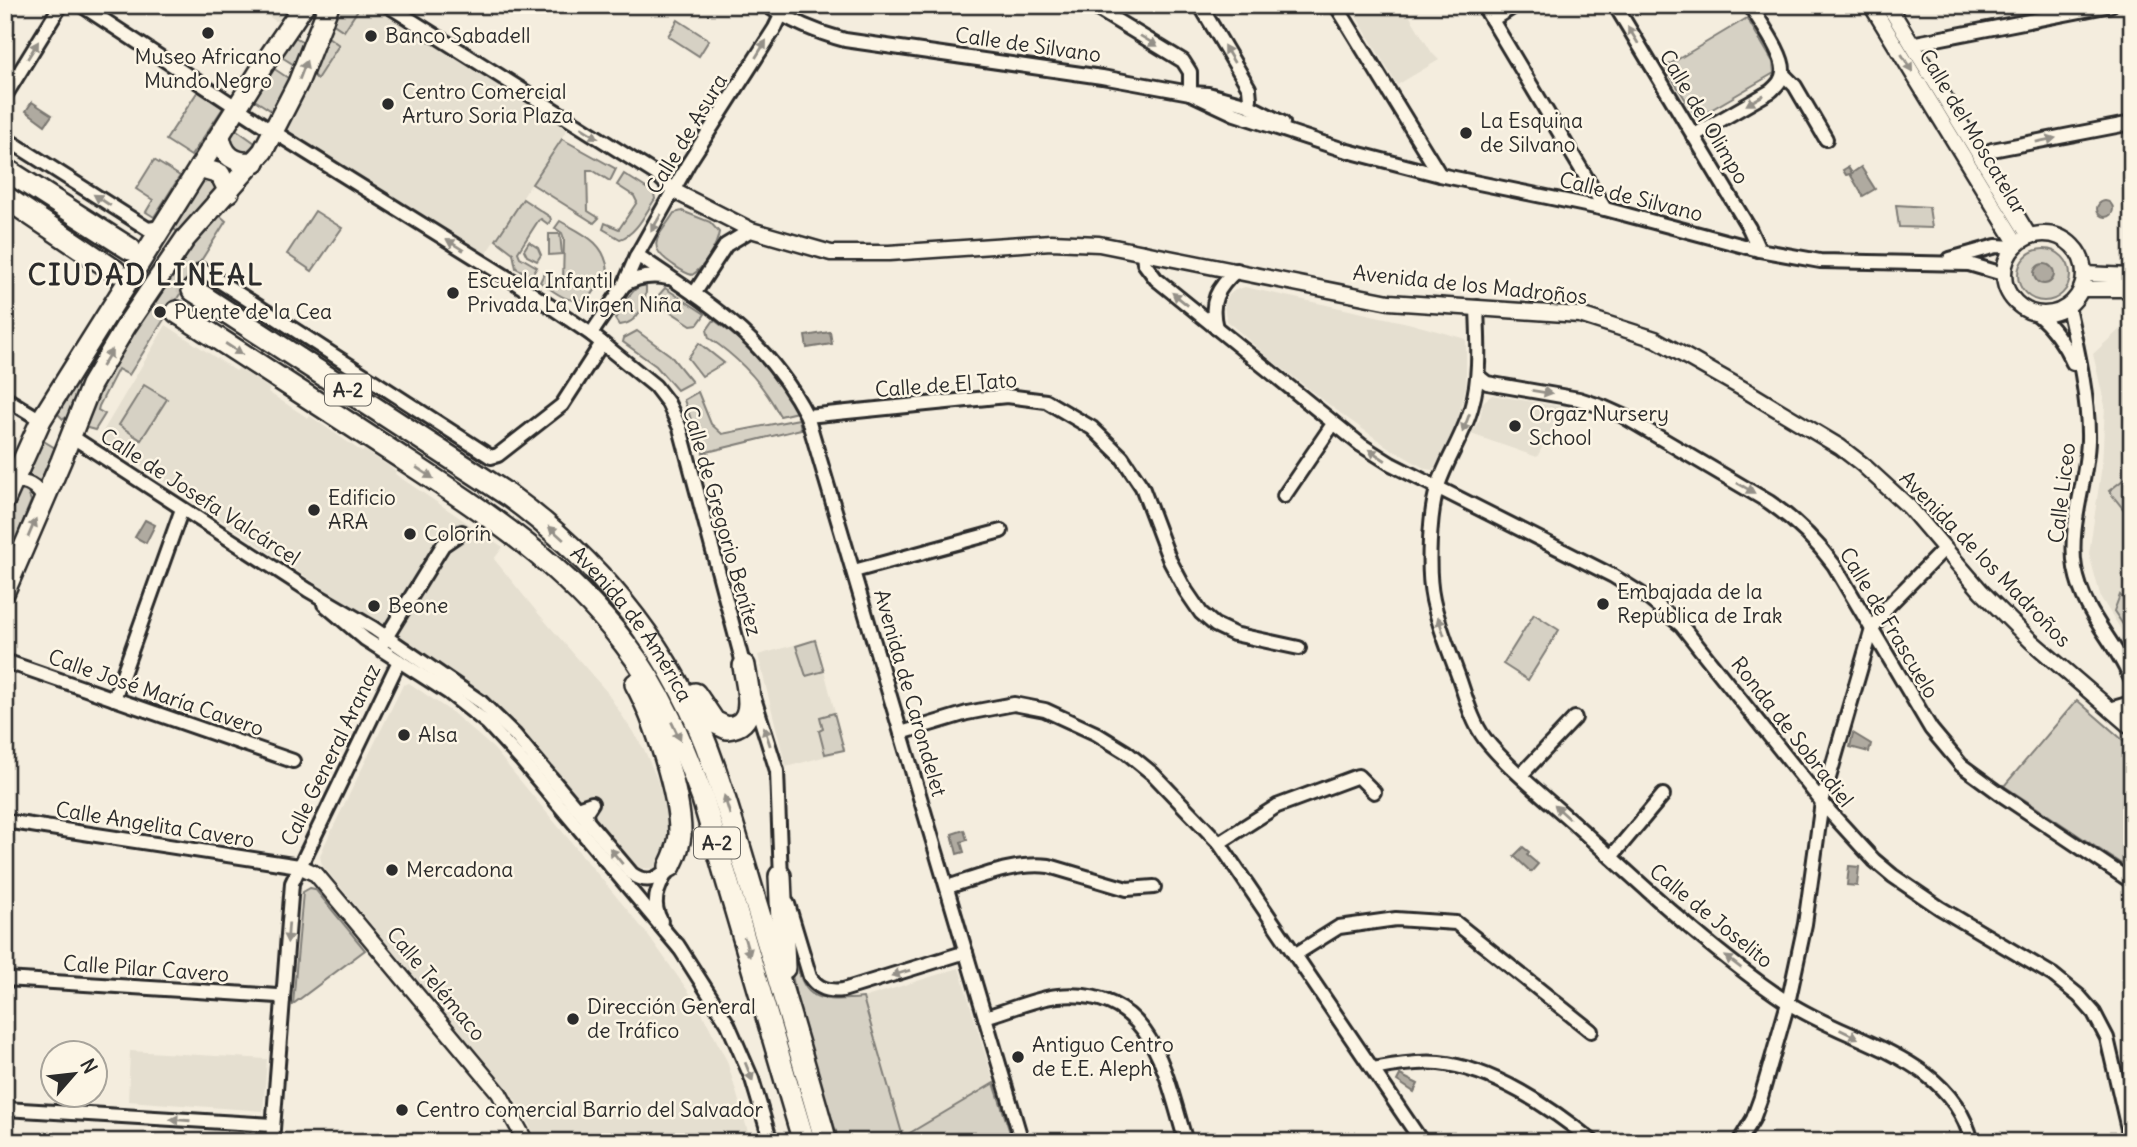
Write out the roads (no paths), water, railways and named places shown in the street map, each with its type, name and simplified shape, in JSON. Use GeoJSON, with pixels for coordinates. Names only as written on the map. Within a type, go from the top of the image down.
{"type":"FeatureCollection","features":[{"type":"Feature","properties":{"kind":"highway"},"geometry":{"type":"LineString","coordinates":[[5,169],[130,249]]}},
{"type":"Feature","properties":{"kind":"highway"},"geometry":{"type":"LineString","coordinates":[[5,197],[115,271]]}},
{"type":"Feature","properties":{"kind":"highway","name":"Avenida de América"},"geometry":{"type":"LineString","coordinates":[[198,280],[542,520],[576,550],[621,598],[663,658],[705,743],[729,814],[826,1142]]}},
{"type":"Feature","properties":{"kind":"highway","name":"Avenida de América"},"geometry":{"type":"LineString","coordinates":[[177,312],[485,512],[566,576],[598,611],[639,664],[685,750],[704,799],[804,1142]]}},
{"type":"Feature","properties":{"kind":"highway"},"geometry":{"type":"LineString","coordinates":[[566,576],[590,619],[636,685],[652,718],[663,752],[679,822],[679,844],[670,866]]}},
{"type":"Feature","properties":{"kind":"highway"},"geometry":{"type":"LineString","coordinates":[[621,598],[656,632],[708,715],[721,726],[733,727],[739,724],[749,711],[744,666]]}},
{"type":"Feature","properties":{"kind":"highway"},"geometry":{"type":"LineString","coordinates":[[780,876],[789,1012]]}},
{"type":"Feature","properties":{"kind":"main road"},"geometry":{"type":"LineString","coordinates":[[9,491],[41,420],[70,372],[304,5]]}},
{"type":"Feature","properties":{"kind":"main road"},"geometry":{"type":"LineString","coordinates":[[5,591],[91,385],[126,326],[185,239],[255,162],[274,132],[298,83],[329,5]]}},
{"type":"Feature","properties":{"kind":"main road"},"geometry":{"type":"LineString","coordinates":[[292,26],[300,33],[317,31]]}},
{"type":"Feature","properties":{"kind":"main road"},"geometry":{"type":"LineString","coordinates":[[220,135],[221,145],[236,161],[255,162]]}},
{"type":"Feature","properties":{"kind":"main road"},"geometry":{"type":"LineString","coordinates":[[199,168],[220,174],[229,192]]}},
{"type":"Feature","properties":{"kind":"main road"},"geometry":{"type":"LineString","coordinates":[[41,420],[71,436]]}},
{"type":"Feature","properties":{"kind":"street"},"geometry":{"type":"LineString","coordinates":[[5,96],[61,5]]}},
{"type":"Feature","properties":{"kind":"street","name":"Calle de Gregorio Benítez"},"geometry":{"type":"LineString","coordinates":[[81,5],[274,132],[513,281],[591,334],[647,378],[662,394],[675,417],[744,666],[777,771],[780,876],[810,976],[823,989],[843,990],[966,952]]}},
{"type":"Feature","properties":{"kind":"street"},"geometry":{"type":"LineString","coordinates":[[387,5],[656,174],[674,191]]}},
{"type":"Feature","properties":{"kind":"street","name":"Calle de Silvano"},"geometry":{"type":"LineString","coordinates":[[766,5],[784,10],[819,33],[845,40],[1208,94],[1248,105],[1317,140]]}},
{"type":"Feature","properties":{"kind":"street"},"geometry":{"type":"LineString","coordinates":[[1091,5],[1183,61],[1191,72],[1190,93]]}},
{"type":"Feature","properties":{"kind":"street"},"geometry":{"type":"LineString","coordinates":[[1200,5],[1249,88],[1248,105],[1242,112],[1235,114]]}},
{"type":"Feature","properties":{"kind":"street"},"geometry":{"type":"LineString","coordinates":[[1336,5],[1440,174]]}},
{"type":"Feature","properties":{"kind":"street"},"geometry":{"type":"LineString","coordinates":[[1483,5],[1605,209]]}},
{"type":"Feature","properties":{"kind":"street"},"geometry":{"type":"LineString","coordinates":[[1492,20],[1516,5]]}},
{"type":"Feature","properties":{"kind":"street","name":"Calle del Olimpo"},"geometry":{"type":"LineString","coordinates":[[1615,5],[1749,228],[1759,250]]}},
{"type":"Feature","properties":{"kind":"street"},"geometry":{"type":"LineString","coordinates":[[1693,136],[1771,91],[1781,82],[1783,74],[1780,56],[1750,5]]}},
{"type":"Feature","properties":{"kind":"street","name":"Calle del Moscatelar"},"geometry":{"type":"LineString","coordinates":[[1871,5],[2020,242]]}},
{"type":"Feature","properties":{"kind":"street","name":"Calle del Moscatelar"},"geometry":{"type":"LineString","coordinates":[[1888,5],[1980,157],[2020,242]]}},
{"type":"Feature","properties":{"kind":"street"},"geometry":{"type":"LineString","coordinates":[[1911,44],[2111,5]]}},
{"type":"Feature","properties":{"kind":"street","name":"Calle de Asura"},"geometry":{"type":"LineString","coordinates":[[591,334],[624,285],[637,255],[674,191],[784,10]]}},
{"type":"Feature","properties":{"kind":"street"},"geometry":{"type":"LineString","coordinates":[[1783,74],[1795,86],[1826,139]]}},
{"type":"Feature","properties":{"kind":"street","name":"Calle de Silvano"},"geometry":{"type":"LineString","coordinates":[[1190,93],[1235,114],[1344,149],[1440,174],[1605,209],[1759,250],[1820,261],[1969,264],[2003,274]]}},
{"type":"Feature","properties":{"kind":"street"},"geometry":{"type":"LineString","coordinates":[[1980,157],[1992,150],[2132,123]]}},
{"type":"Feature","properties":{"kind":"street"},"geometry":{"type":"LineString","coordinates":[[5,138],[148,229],[162,227]]}},
{"type":"Feature","properties":{"kind":"street","name":"Avenida de los Madroños"},"geometry":{"type":"LineString","coordinates":[[674,191],[751,230],[812,249],[852,254],[1051,242],[1099,244],[1377,300],[1580,315],[1625,328],[1676,349],[1840,447],[1893,491],[1981,591],[2031,641],[2132,728]]}},
{"type":"Feature","properties":{"kind":"street"},"geometry":{"type":"LineString","coordinates":[[694,294],[726,245],[729,220]]}},
{"type":"Feature","properties":{"kind":"street"},"geometry":{"type":"LineString","coordinates":[[726,245],[751,230]]}},
{"type":"Feature","properties":{"kind":"street"},"geometry":{"type":"LineString","coordinates":[[2045,234],[2060,237],[2073,246],[2081,259],[2084,274],[2081,289],[2068,307],[2051,314],[2037,314],[2024,310],[2013,301],[2006,289],[2003,274],[2007,257],[2020,242],[2045,234]]}},
{"type":"Feature","properties":{"kind":"street","name":"Calle de Silvano"},"geometry":{"type":"LineString","coordinates":[[1939,262],[2020,242]]}},
{"type":"Feature","properties":{"kind":"street","name":"Ronda de Sobradiel"},"geometry":{"type":"LineString","coordinates":[[1143,251],[1143,263],[1147,270],[1333,424],[1391,464],[1612,576],[1665,611],[1689,634],[1822,802],[1874,860],[1940,908],[2053,975],[2079,996],[2094,1013],[2107,1038],[2131,1142]]}},
{"type":"Feature","properties":{"kind":"street","name":"Avenida de Carondelet"},"geometry":{"type":"LineString","coordinates":[[637,255],[694,294],[762,349],[784,376],[807,416],[1022,1142]]}},
{"type":"Feature","properties":{"kind":"street"},"geometry":{"type":"LineString","coordinates":[[1216,328],[1212,309],[1215,295],[1237,270]]}},
{"type":"Feature","properties":{"kind":"street"},"geometry":{"type":"LineString","coordinates":[[2084,274],[2132,276]]}},
{"type":"Feature","properties":{"kind":"street"},"geometry":{"type":"LineString","coordinates":[[624,285],[649,276],[671,278]]}},
{"type":"Feature","properties":{"kind":"street"},"geometry":{"type":"LineString","coordinates":[[198,280],[488,456],[494,457],[562,405],[602,343]]}},
{"type":"Feature","properties":{"kind":"street"},"geometry":{"type":"LineString","coordinates":[[2081,289],[2132,289]]}},
{"type":"Feature","properties":{"kind":"street","name":"Calle de Joselito"},"geometry":{"type":"LineString","coordinates":[[1477,307],[1478,376],[1467,422],[1438,488],[1430,553],[1430,577],[1433,599],[1474,718],[1485,738],[1521,775],[1695,933],[1788,1003],[1916,1067],[1943,1087],[1958,1107],[1972,1142]]}},
{"type":"Feature","properties":{"kind":"street","name":"Calle Liceo"},"geometry":{"type":"LineString","coordinates":[[2068,307],[2083,386],[2088,442],[2074,544],[2074,564],[2085,604],[2131,678]]}},
{"type":"Feature","properties":{"kind":"street","name":"Calle Liceo"},"geometry":{"type":"LineString","coordinates":[[2037,314],[2049,324],[2064,344],[2083,386]]}},
{"type":"Feature","properties":{"kind":"street"},"geometry":{"type":"LineString","coordinates":[[70,372],[91,385]]}},
{"type":"Feature","properties":{"kind":"street","name":"Calle de Frascuelo"},"geometry":{"type":"LineString","coordinates":[[1478,376],[1487,383],[1579,398],[1623,416],[1790,516],[1818,544],[1857,600],[1931,729],[1961,765],[2132,882]]}},
{"type":"Feature","properties":{"kind":"street","name":"Calle de El Tato"},"geometry":{"type":"LineString","coordinates":[[807,416],[1007,396],[1046,401],[1092,428],[1122,457],[1142,487],[1170,561],[1201,613],[1214,625],[1234,634],[1299,648]]}},
{"type":"Feature","properties":{"kind":"street"},"geometry":{"type":"LineString","coordinates":[[5,398],[41,420]]}},
{"type":"Feature","properties":{"kind":"street"},"geometry":{"type":"LineString","coordinates":[[1284,496],[1333,424]]}},
{"type":"Feature","properties":{"kind":"street","name":"Calle de Josefa Valcárcel"},"geometry":{"type":"LineString","coordinates":[[71,436],[308,590],[347,625],[383,643],[470,701],[504,731],[513,733],[514,742],[587,838],[680,949]]}},
{"type":"Feature","properties":{"kind":"street"},"geometry":{"type":"LineString","coordinates":[[9,491],[25,481],[36,487],[44,499]]}},
{"type":"Feature","properties":{"kind":"street"},"geometry":{"type":"LineString","coordinates":[[114,699],[182,509]]}},
{"type":"Feature","properties":{"kind":"street"},"geometry":{"type":"LineString","coordinates":[[855,571],[1001,531]]}},
{"type":"Feature","properties":{"kind":"street","name":"Calle General Aranaz"},"geometry":{"type":"LineString","coordinates":[[383,643],[443,545],[462,532]]}},
{"type":"Feature","properties":{"kind":"street"},"geometry":{"type":"LineString","coordinates":[[1739,1142],[1753,1119],[1761,1097],[1788,1003],[1805,924],[1822,802],[1872,629],[1888,606],[1944,549]]}},
{"type":"Feature","properties":{"kind":"street","name":"Calle de Josefa Valcárcel"},"geometry":{"type":"LineString","coordinates":[[383,643],[399,661],[470,701],[496,732],[577,808],[636,877],[653,880],[670,866]]}},
{"type":"Feature","properties":{"kind":"street","name":"Calle José María Cavero"},"geometry":{"type":"LineString","coordinates":[[5,661],[293,761]]}},
{"type":"Feature","properties":{"kind":"street","name":"Calle General Aranaz"},"geometry":{"type":"LineString","coordinates":[[272,1142],[291,888],[299,866],[399,661]]}},
{"type":"Feature","properties":{"kind":"street"},"geometry":{"type":"LineString","coordinates":[[2110,709],[2130,703],[2132,698]]}},
{"type":"Feature","properties":{"kind":"street"},"geometry":{"type":"LineString","coordinates":[[901,733],[993,706],[1014,704],[1045,710],[1095,733],[1126,752],[1153,774],[1219,843],[1422,1142]]}},
{"type":"Feature","properties":{"kind":"street"},"geometry":{"type":"LineString","coordinates":[[1521,775],[1575,718]]}},
{"type":"Feature","properties":{"kind":"street"},"geometry":{"type":"LineString","coordinates":[[1219,843],[1278,806],[1358,775],[1374,792]]}},
{"type":"Feature","properties":{"kind":"street"},"geometry":{"type":"LineString","coordinates":[[1611,857],[1663,795]]}},
{"type":"Feature","properties":{"kind":"street","name":"Calle Angelita Cavero"},"geometry":{"type":"LineString","coordinates":[[5,821],[299,866]]}},
{"type":"Feature","properties":{"kind":"street"},"geometry":{"type":"LineString","coordinates":[[947,887],[1006,869],[1035,864],[1127,889],[1154,887]]}},
{"type":"Feature","properties":{"kind":"street","name":"Calle Telémaco"},"geometry":{"type":"LineString","coordinates":[[299,866],[316,874],[499,1093],[526,1142]]}},
{"type":"Feature","properties":{"kind":"street","name":"Calle de Josefa Valcárcel"},"geometry":{"type":"LineString","coordinates":[[670,866],[659,886],[654,904],[658,916],[728,1024],[752,1079],[771,1142]]}},
{"type":"Feature","properties":{"kind":"street"},"geometry":{"type":"LineString","coordinates":[[1296,954],[1339,927],[1396,919],[1456,923],[1591,1031]]}},
{"type":"Feature","properties":{"kind":"street","name":"Calle Pilar Cavero"},"geometry":{"type":"LineString","coordinates":[[5,979],[278,996],[283,1000]]}},
{"type":"Feature","properties":{"kind":"street"},"geometry":{"type":"LineString","coordinates":[[985,1017],[1057,996],[1098,1000],[1128,1014],[1150,1036],[1161,1060],[1186,1142]]}},
{"type":"Feature","properties":{"kind":"street"},"geometry":{"type":"LineString","coordinates":[[1373,1069],[1436,1062],[1465,1067],[1522,1094],[1593,1142]]}},
{"type":"Feature","properties":{"kind":"street"},"geometry":{"type":"LineString","coordinates":[[5,1109],[273,1125]]}},
{"type":"Feature","properties":{"kind":"tunnel"},"geometry":{"type":"LineString","coordinates":[[130,249],[193,290]]}},
{"type":"Feature","properties":{"kind":"tunnel"},"geometry":{"type":"LineString","coordinates":[[115,271],[177,312]]}},
{"type":"Feature","properties":{"kind":"place","name":"Museo Africano Mundo Negro"},"geometry":{"type":"Point","coordinates":[208,33]}},
{"type":"Feature","properties":{"kind":"place","name":"Banco Sabadell"},"geometry":{"type":"Point","coordinates":[371,36]}},
{"type":"Feature","properties":{"kind":"place","name":"Centro Comercial Arturo Soria Plaza"},"geometry":{"type":"Point","coordinates":[388,104]}},
{"type":"Feature","properties":{"kind":"place","name":"La Esquina de Silvano"},"geometry":{"type":"Point","coordinates":[1466,133]}},
{"type":"Feature","properties":{"kind":"place","name":"Escuela Infantil Privada La Virgen Niña"},"geometry":{"type":"Point","coordinates":[453,293]}},
{"type":"Feature","properties":{"kind":"place","name":"Puente de la Cea"},"geometry":{"type":"Point","coordinates":[160,312]}},
{"type":"Feature","properties":{"kind":"place","name":"Orgaz Nursery School"},"geometry":{"type":"Point","coordinates":[1515,426]}},
{"type":"Feature","properties":{"kind":"place","name":"Edificio ARA"},"geometry":{"type":"Point","coordinates":[314,510]}},
{"type":"Feature","properties":{"kind":"place","name":"Colorín"},"geometry":{"type":"Point","coordinates":[410,534]}},
{"type":"Feature","properties":{"kind":"place","name":"Embajada de la República de Irak"},"geometry":{"type":"Point","coordinates":[1603,604]}},
{"type":"Feature","properties":{"kind":"place","name":"Beone"},"geometry":{"type":"Point","coordinates":[374,606]}},
{"type":"Feature","properties":{"kind":"place","name":"Alsa"},"geometry":{"type":"Point","coordinates":[404,735]}},
{"type":"Feature","properties":{"kind":"place","name":"Mercadona"},"geometry":{"type":"Point","coordinates":[392,870]}},
{"type":"Feature","properties":{"kind":"place","name":"Dirección General de Tráfico"},"geometry":{"type":"Point","coordinates":[573,1019]}},
{"type":"Feature","properties":{"kind":"place","name":"Antiguo Centro de E.E. Aleph"},"geometry":{"type":"Point","coordinates":[1018,1057]}},
{"type":"Feature","properties":{"kind":"place","name":"Centro comercial Barrio del Salvador"},"geometry":{"type":"Point","coordinates":[402,1110]}},
{"type":"Feature","properties":{"kind":"district","name":"CIUDAD LINEAL"},"geometry":{"type":"Point","coordinates":[146,275]}}]}
